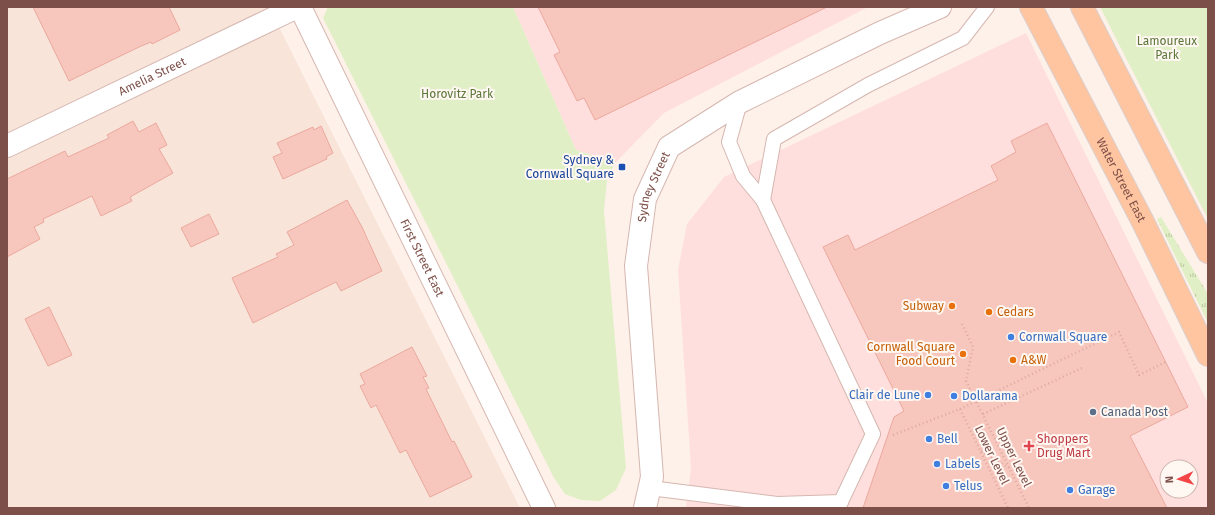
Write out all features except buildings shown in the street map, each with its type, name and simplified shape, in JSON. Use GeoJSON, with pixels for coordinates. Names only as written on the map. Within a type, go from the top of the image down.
{"type":"FeatureCollection","features":[{"type":"Feature","properties":{"kind":"main road","name":"Water Street East"},"geometry":{"type":"LineString","coordinates":[[1031,7],[1143,222],[1208,355]]}},
{"type":"Feature","properties":{"kind":"main road"},"geometry":{"type":"LineString","coordinates":[[1082,7],[1208,252]]}},
{"type":"Feature","properties":{"kind":"street","name":"Amelia Street"},"geometry":{"type":"LineString","coordinates":[[7,146],[297,7]]}},
{"type":"Feature","properties":{"kind":"street","name":"First Street East"},"geometry":{"type":"LineString","coordinates":[[300,7],[544,508]]}},
{"type":"Feature","properties":{"kind":"street","name":"Sydney Street"},"geometry":{"type":"LineString","coordinates":[[647,498],[652,476],[636,266],[645,199],[669,147],[740,102],[880,33],[940,7]]}},
{"type":"Feature","properties":{"kind":"lane"},"geometry":{"type":"LineString","coordinates":[[763,200],[774,139],[868,85],[963,38],[987,7]]}},
{"type":"Feature","properties":{"kind":"lane"},"geometry":{"type":"LineString","coordinates":[[647,498],[777,504],[839,505],[873,434],[763,200],[743,176],[729,142],[740,102]]}},
{"type":"Feature","properties":{"kind":"path","name":"Upper Level"},"geometry":{"type":"LineString","coordinates":[[962,324],[973,347],[966,381],[1029,508]]}},
{"type":"Feature","properties":{"kind":"path"},"geometry":{"type":"LineString","coordinates":[[873,434],[888,437],[977,402],[1120,332],[1139,375],[1166,362]]}},
{"type":"Feature","properties":{"kind":"path"},"geometry":{"type":"LineString","coordinates":[[982,414],[1084,367]]}},
{"type":"Feature","properties":{"kind":"path","name":"Lower Level"},"geometry":{"type":"LineString","coordinates":[[960,409],[1008,508]]}},
{"type":"Feature","properties":{"kind":"path"},"geometry":{"type":"LineString","coordinates":[[980,450],[1009,468]]}},
{"type":"Feature","properties":{"kind":"shaded area"},"geometry":{"type":"Polygon","coordinates":[[[7,7],[269,7],[520,508],[7,508],[7,7]]]}},
{"type":"Feature","properties":{"kind":"shaded area"},"geometry":{"type":"Polygon","coordinates":[[[513,7],[868,7],[664,113],[615,163],[576,150],[513,7]]]}},
{"type":"Feature","properties":{"kind":"shaded area"},"geometry":{"type":"Polygon","coordinates":[[[1026,33],[1208,403],[1208,508],[686,508],[691,468],[678,270],[687,224],[724,177],[1026,33]]]}},
{"type":"Feature","properties":{"kind":"green space","name":"Horovitz Park"},"geometry":{"type":"Polygon","coordinates":[[[328,7],[513,7],[576,150],[615,163],[607,180],[604,211],[626,468],[616,490],[600,501],[581,500],[565,494],[554,478],[323,18],[328,7]]]}},
{"type":"Feature","properties":{"kind":"green space","name":"Lamoureux Park"},"geometry":{"type":"Polygon","coordinates":[[[1100,7],[1208,7],[1208,219],[1100,7]]]}},
{"type":"Feature","properties":{"kind":"green space"},"geometry":{"type":"Polygon","coordinates":[[[1161,217],[1208,294],[1208,323],[1157,219],[1161,217]]]}},
{"type":"Feature","properties":{"kind":"place","name":"Sydney & Cornwall Square"},"geometry":{"type":"Point","coordinates":[622,167]}},
{"type":"Feature","properties":{"kind":"place","name":"Subway"},"geometry":{"type":"Point","coordinates":[952,306]}},
{"type":"Feature","properties":{"kind":"place","name":"Cedars"},"geometry":{"type":"Point","coordinates":[989,312]}},
{"type":"Feature","properties":{"kind":"place","name":"Cornwall Square"},"geometry":{"type":"Point","coordinates":[1011,337]}},
{"type":"Feature","properties":{"kind":"place","name":"Cornwall Square Food Court"},"geometry":{"type":"Point","coordinates":[963,354]}},
{"type":"Feature","properties":{"kind":"place","name":"A&W"},"geometry":{"type":"Point","coordinates":[1013,360]}},
{"type":"Feature","properties":{"kind":"place","name":"Clair de Lune"},"geometry":{"type":"Point","coordinates":[928,395]}},
{"type":"Feature","properties":{"kind":"place","name":"Dollarama"},"geometry":{"type":"Point","coordinates":[954,396]}},
{"type":"Feature","properties":{"kind":"place","name":"Canada Post"},"geometry":{"type":"Point","coordinates":[1093,412]}},
{"type":"Feature","properties":{"kind":"place","name":"Bell"},"geometry":{"type":"Point","coordinates":[929,439]}},
{"type":"Feature","properties":{"kind":"place","name":"Shoppers Drug Mart"},"geometry":{"type":"Point","coordinates":[1029,446]}},
{"type":"Feature","properties":{"kind":"place","name":"Labels"},"geometry":{"type":"Point","coordinates":[937,464]}},
{"type":"Feature","properties":{"kind":"place","name":"Telus"},"geometry":{"type":"Point","coordinates":[946,486]}},
{"type":"Feature","properties":{"kind":"place","name":"Garage"},"geometry":{"type":"Point","coordinates":[1070,490]}}]}
